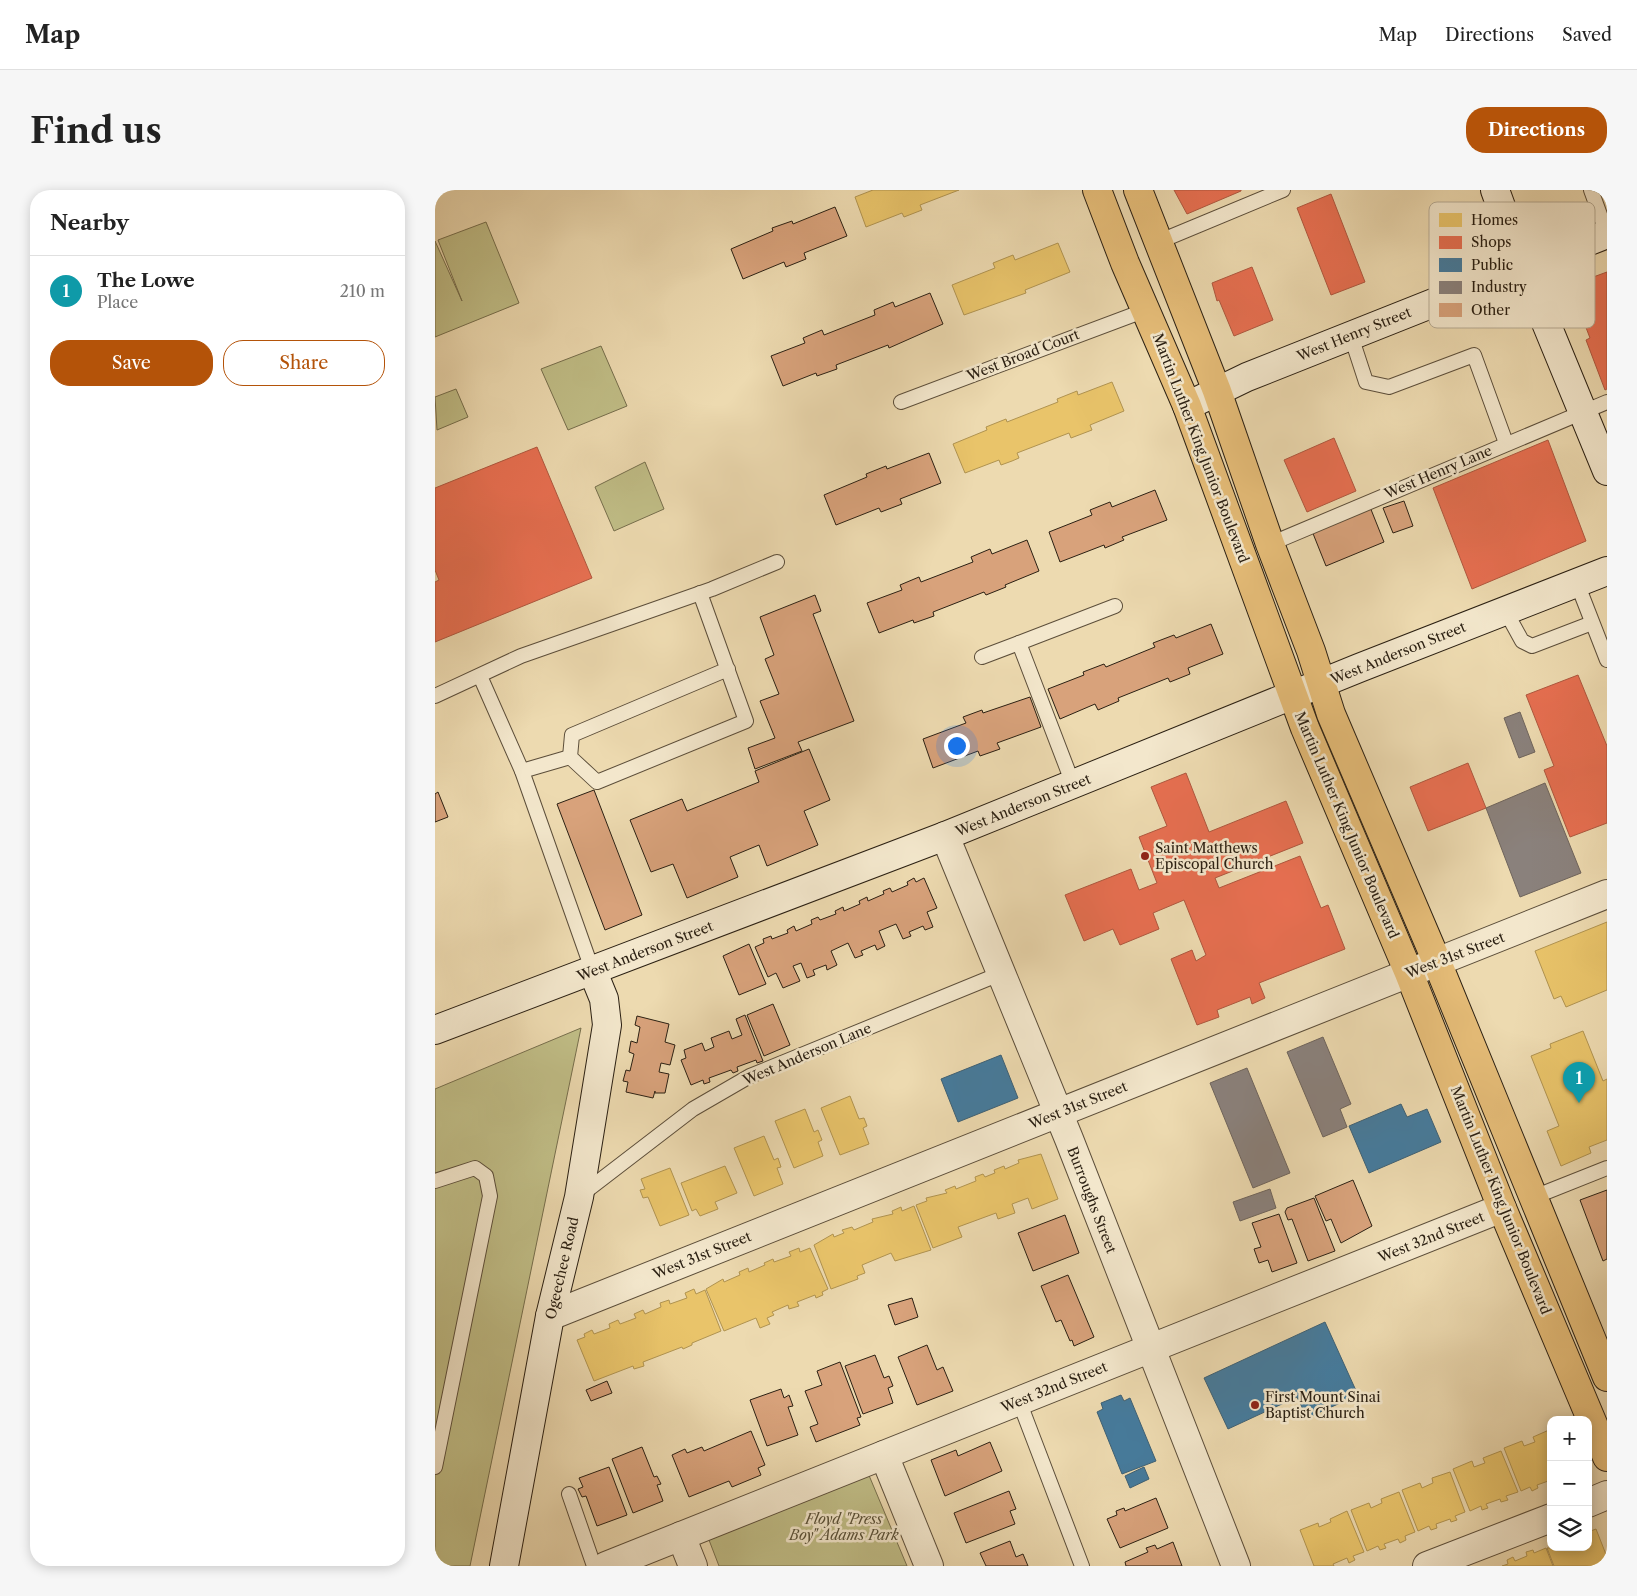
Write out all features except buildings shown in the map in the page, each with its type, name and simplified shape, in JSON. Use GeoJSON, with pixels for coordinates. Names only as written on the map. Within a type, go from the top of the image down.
{"type":"FeatureCollection","features":[{"type":"Feature","properties":{"kind":"main road","name":"Martin Luther King Junior Boulevard"},"geometry":{"type":"LineString","coordinates":[[1097,190],[1187,406],[1293,695],[1409,973],[1502,1208],[1607,1457]]}},
{"type":"Feature","properties":{"kind":"main road","name":"Martin Luther King Junior Boulevard"},"geometry":{"type":"LineString","coordinates":[[1137,190],[1217,391],[1269,544],[1331,714],[1437,962],[1607,1376]]}},
{"type":"Feature","properties":{"kind":"street"},"geometry":{"type":"LineString","coordinates":[[1495,190],[1499,202]]}},
{"type":"Feature","properties":{"kind":"street","name":"West Henry Street"},"geometry":{"type":"LineString","coordinates":[[1595,239],[1607,234]]}},
{"type":"Feature","properties":{"kind":"street","name":"West Henry Street"},"geometry":{"type":"LineString","coordinates":[[1187,406],[1217,391],[1429,305]]}},
{"type":"Feature","properties":{"kind":"street"},"geometry":{"type":"LineString","coordinates":[[1548,328],[1607,471]]}},
{"type":"Feature","properties":{"kind":"street","name":"West Anderson Street"},"geometry":{"type":"LineString","coordinates":[[435,1030],[593,972],[945,836],[1321,683],[1607,571]]}},
{"type":"Feature","properties":{"kind":"street","name":"Burroughs Street"},"geometry":{"type":"LineString","coordinates":[[945,836],[1058,1113],[1236,1566]]}},
{"type":"Feature","properties":{"kind":"street","name":"West 31st Street"},"geometry":{"type":"LineString","coordinates":[[550,1316],[1607,894]]}},
{"type":"Feature","properties":{"kind":"street","name":"Ogeechee Road"},"geometry":{"type":"LineString","coordinates":[[504,1566],[550,1316],[579,1197],[607,1026],[604,999],[593,972]]}},
{"type":"Feature","properties":{"kind":"street","name":"West 32nd Street"},"geometry":{"type":"LineString","coordinates":[[606,1566],[1502,1208]]}},
{"type":"Feature","properties":{"kind":"street"},"geometry":{"type":"LineString","coordinates":[[884,1455],[929,1566]]}},
{"type":"Feature","properties":{"kind":"street"},"geometry":{"type":"LineString","coordinates":[[1592,1501],[1607,1495]]}},
{"type":"Feature","properties":{"kind":"street"},"geometry":{"type":"LineString","coordinates":[[1427,1566],[1547,1520]]}},
{"type":"Feature","properties":{"kind":"street"},"geometry":{"type":"LineString","coordinates":[[681,1536],[693,1566]]}},
{"type":"Feature","properties":{"kind":"lane"},"geometry":{"type":"LineString","coordinates":[[1158,242],[1283,190]]}},
{"type":"Feature","properties":{"kind":"lane"},"geometry":{"type":"LineString","coordinates":[[1591,190],[1607,234]]}},
{"type":"Feature","properties":{"kind":"lane","name":"West Broad Court"},"geometry":{"type":"LineString","coordinates":[[901,402],[1146,310]]}},
{"type":"Feature","properties":{"kind":"lane"},"geometry":{"type":"LineString","coordinates":[[1351,336],[1366,382],[1389,387],[1475,355],[1506,443]]}},
{"type":"Feature","properties":{"kind":"lane","name":"West Henry Lane"},"geometry":{"type":"LineString","coordinates":[[1269,544],[1607,402]]}},
{"type":"Feature","properties":{"kind":"lane"},"geometry":{"type":"LineString","coordinates":[[435,696],[521,656],[700,593],[777,562]]}},
{"type":"Feature","properties":{"kind":"lane"},"geometry":{"type":"LineString","coordinates":[[1577,583],[1592,623],[1603,639],[1607,660]]}},
{"type":"Feature","properties":{"kind":"lane"},"geometry":{"type":"LineString","coordinates":[[570,757],[597,782],[746,721],[700,593]]}},
{"type":"Feature","properties":{"kind":"lane"},"geometry":{"type":"LineString","coordinates":[[981,657],[1115,606]]}},
{"type":"Feature","properties":{"kind":"lane"},"geometry":{"type":"LineString","coordinates":[[1505,610],[1522,641],[1532,646],[1592,623]]}},
{"type":"Feature","properties":{"kind":"lane"},"geometry":{"type":"LineString","coordinates":[[1019,643],[1073,784]]}},
{"type":"Feature","properties":{"kind":"lane"},"geometry":{"type":"LineString","coordinates":[[570,757],[572,735],[728,669]]}},
{"type":"Feature","properties":{"kind":"lane"},"geometry":{"type":"LineString","coordinates":[[480,676],[522,771],[593,972]]}},
{"type":"Feature","properties":{"kind":"lane"},"geometry":{"type":"LineString","coordinates":[[522,771],[570,757]]}},
{"type":"Feature","properties":{"kind":"lane","name":"West Anderson Lane"},"geometry":{"type":"LineString","coordinates":[[579,1197],[693,1109],[750,1076],[1002,973]]}},
{"type":"Feature","properties":{"kind":"lane"},"geometry":{"type":"LineString","coordinates":[[435,1180],[475,1168],[486,1176],[490,1196],[435,1466]]}},
{"type":"Feature","properties":{"kind":"lane"},"geometry":{"type":"LineString","coordinates":[[1534,1197],[1607,1168]]}},
{"type":"Feature","properties":{"kind":"lane"},"geometry":{"type":"LineString","coordinates":[[1019,1401],[1082,1566]]}},
{"type":"Feature","properties":{"kind":"lane"},"geometry":{"type":"LineString","coordinates":[[569,1494],[594,1566]]}},
{"type":"Feature","properties":{"kind":"green space"},"geometry":{"type":"Polygon","coordinates":[[[486,222],[519,303],[435,337],[435,241],[462,301],[438,240],[486,222]]]}},
{"type":"Feature","properties":{"kind":"green space"},"geometry":{"type":"Polygon","coordinates":[[[601,346],[627,406],[568,430],[541,369],[601,346]]]}},
{"type":"Feature","properties":{"kind":"green space"},"geometry":{"type":"Polygon","coordinates":[[[456,389],[468,417],[437,430],[435,397],[456,389]]]}},
{"type":"Feature","properties":{"kind":"green space"},"geometry":{"type":"Polygon","coordinates":[[[645,462],[664,509],[614,531],[595,487],[645,462]]]}},
{"type":"Feature","properties":{"kind":"green space"},"geometry":{"type":"Polygon","coordinates":[[[581,1028],[470,1566],[435,1566],[435,1089],[581,1028]]]}},
{"type":"Feature","properties":{"kind":"green space","name":"Floyd \"Press Boy\" Adams Park"},"geometry":{"type":"Polygon","coordinates":[[[868,1473],[907,1566],[719,1566],[709,1540],[868,1473]]]}},
{"type":"Feature","properties":{"kind":"place","name":"Saint Matthews Episcopal Church"},"geometry":{"type":"Point","coordinates":[1145,856]}},
{"type":"Feature","properties":{"kind":"place","name":"The Lowe"},"geometry":{"type":"Point","coordinates":[1579,1103]}},
{"type":"Feature","properties":{"kind":"place","name":"First Mount Sinai Baptist Church"},"geometry":{"type":"Point","coordinates":[1255,1405]}}]}
